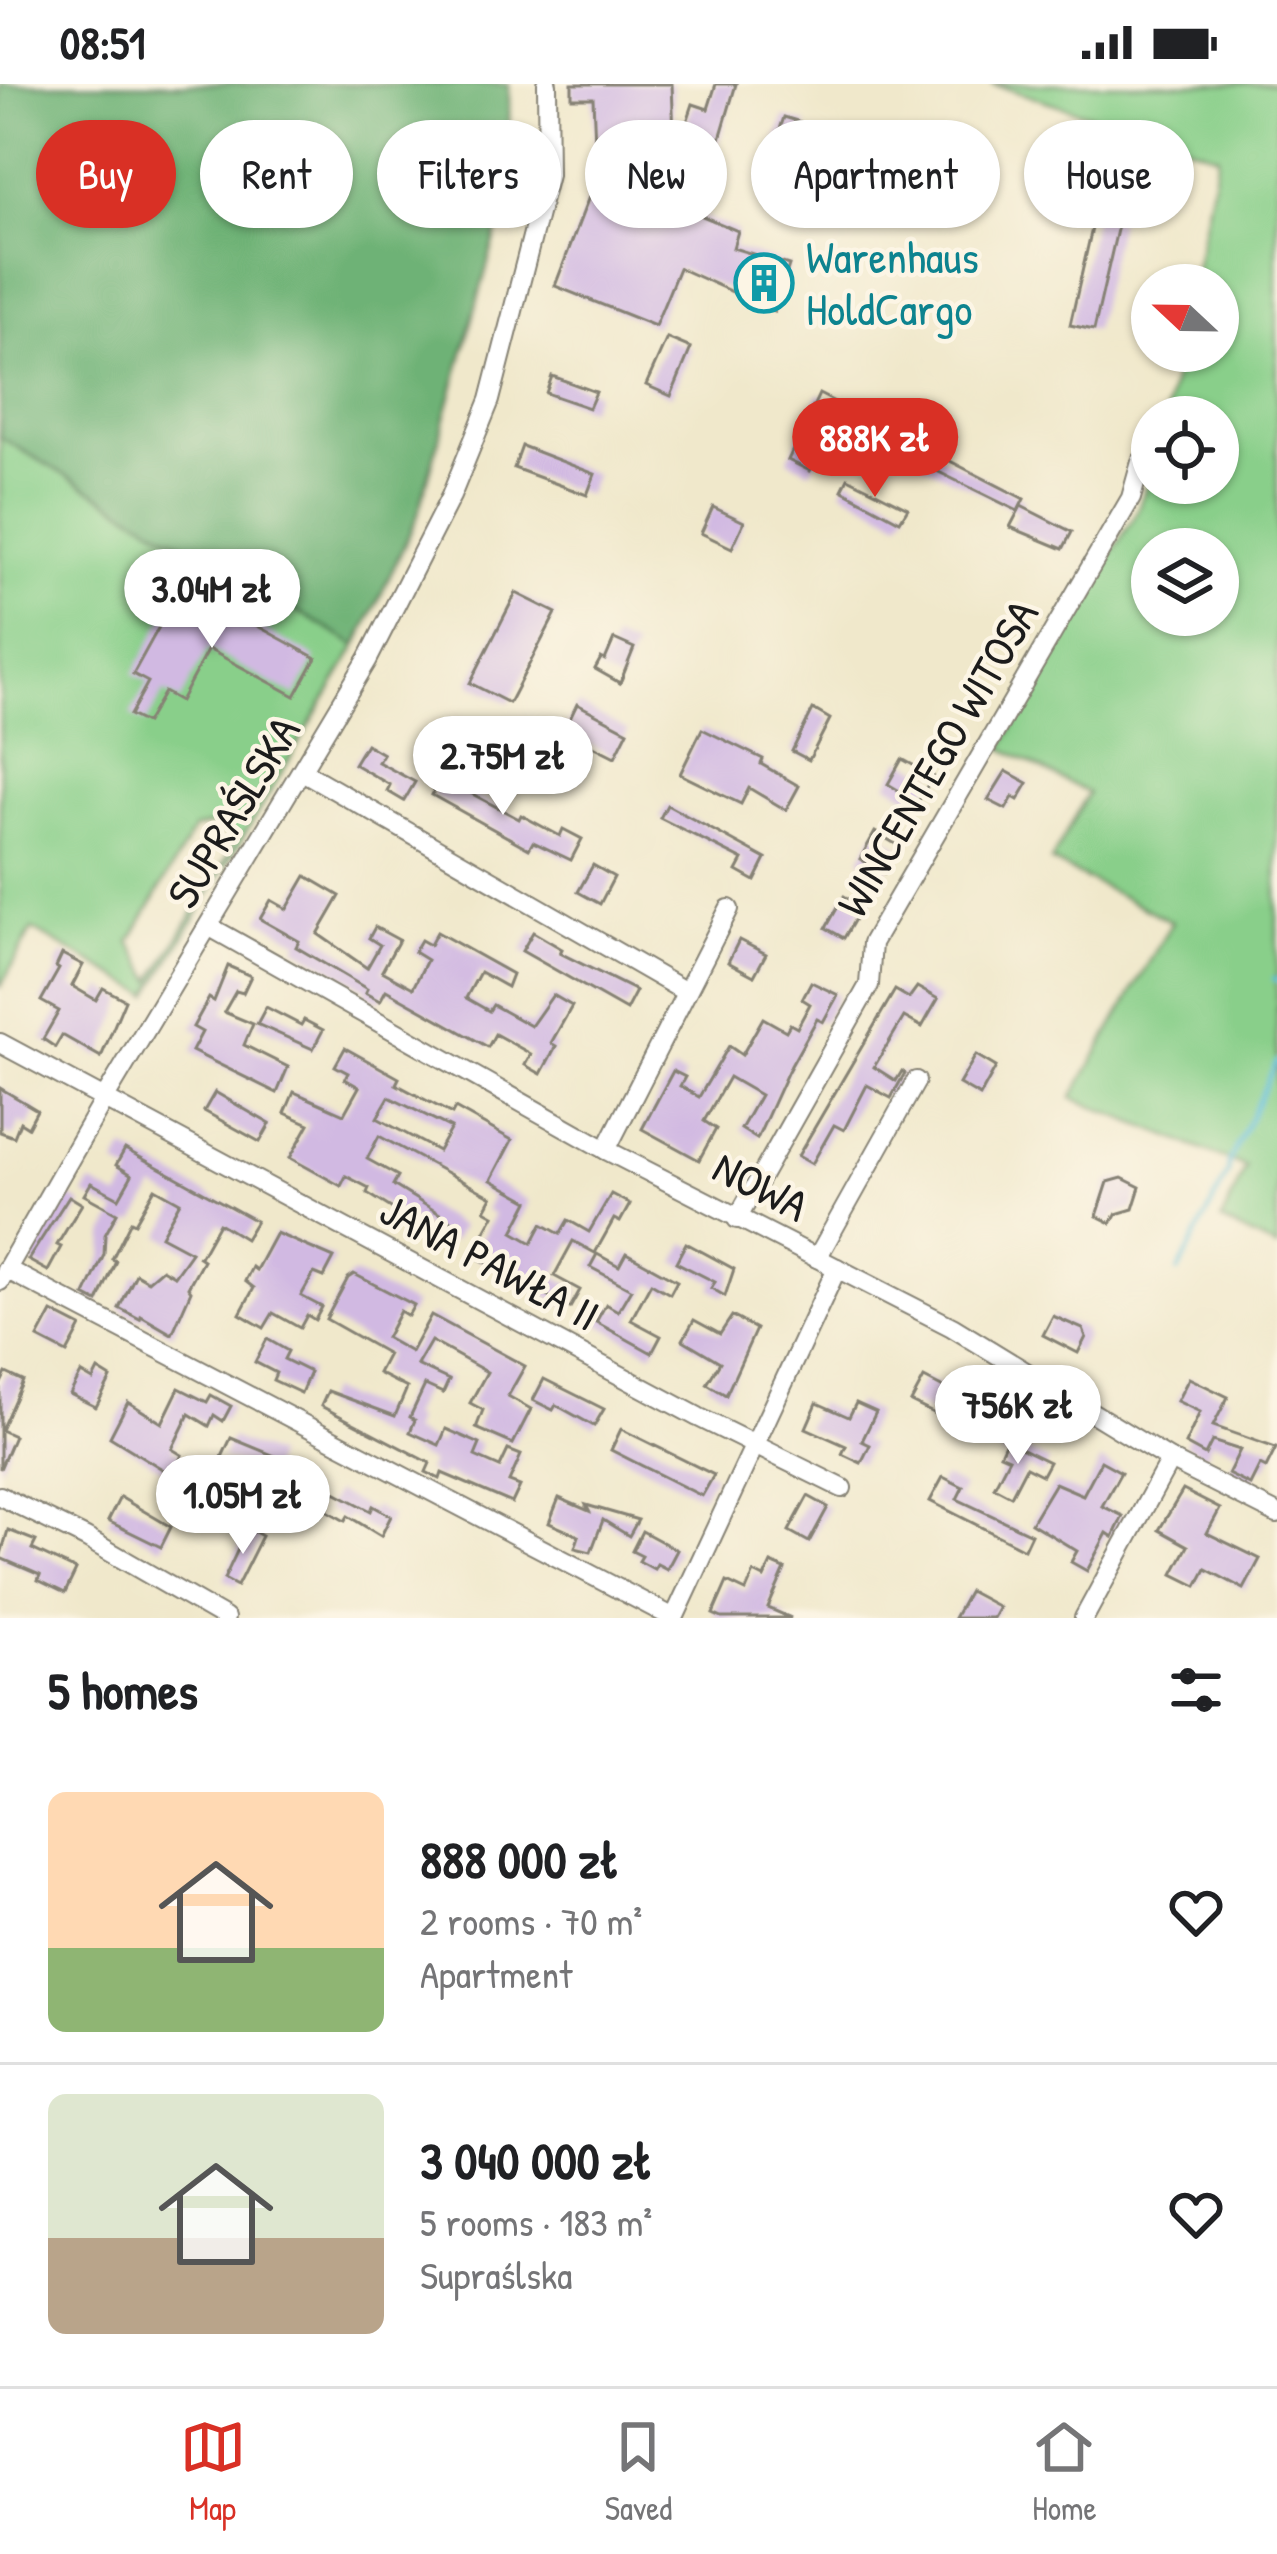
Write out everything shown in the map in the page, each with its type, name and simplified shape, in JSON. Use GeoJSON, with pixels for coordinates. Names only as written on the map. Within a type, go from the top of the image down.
{"type":"FeatureCollection","features":[{"type":"Feature","properties":{"kind":"street","name":"SUPRAŚLSKA"},"geometry":{"type":"LineString","coordinates":[[3,1275],[368,659],[441,516],[490,400],[548,175],[547,84]]}},
{"type":"Feature","properties":{"kind":"street","name":"WINCENTEGO WITOSA"},"geometry":{"type":"LineString","coordinates":[[737,1219],[869,985],[872,943],[1131,498]]}},
{"type":"Feature","properties":{"kind":"street"},"geometry":{"type":"LineString","coordinates":[[302,771],[686,992]]}},
{"type":"Feature","properties":{"kind":"street"},"geometry":{"type":"LineString","coordinates":[[607,1150],[729,909]]}},
{"type":"Feature","properties":{"kind":"street","name":"NOWA"},"geometry":{"type":"LineString","coordinates":[[210,927],[607,1150],[952,1327],[1170,1460],[1277,1514]]}},
{"type":"Feature","properties":{"kind":"street","name":"JANA PAWŁA II"},"geometry":{"type":"LineString","coordinates":[[0,1043],[842,1488]]}},
{"type":"Feature","properties":{"kind":"street"},"geometry":{"type":"LineString","coordinates":[[818,1258],[916,1082]]}},
{"type":"Feature","properties":{"kind":"street"},"geometry":{"type":"LineString","coordinates":[[3,1275],[674,1618],[837,1268]]}},
{"type":"Feature","properties":{"kind":"street"},"geometry":{"type":"LineString","coordinates":[[1084,1618],[1170,1460]]}},
{"type":"Feature","properties":{"kind":"street"},"geometry":{"type":"LineString","coordinates":[[0,1496],[86,1538],[225,1618]]}},
{"type":"Feature","properties":{"kind":"green space"},"geometry":{"type":"Polygon","coordinates":[[[0,84],[509,84],[509,120],[377,120],[377,228],[498,228],[417,518],[357,646],[0,437],[0,84]]]}},
{"type":"Feature","properties":{"kind":"green space"},"geometry":{"type":"Polygon","coordinates":[[[992,84],[1277,84],[1277,1248],[1221,1221],[1246,1167],[1072,1098],[1172,922],[1051,861],[1088,793],[1002,748],[1140,504],[1239,504],[1239,396],[1169,396],[1175,372],[1239,372],[1239,264],[1196,264],[1218,155],[1194,147],[1194,120],[1107,120],[992,84]]]}},
{"type":"Feature","properties":{"kind":"green space"},"geometry":{"type":"Polygon","coordinates":[[[0,437],[357,646],[149,995],[32,929],[0,988],[0,437]],[[210,825],[194,829],[130,942],[153,980],[232,848],[230,835],[210,825]]]}},
{"type":"Feature","properties":{"kind":"building"},"geometry":{"type":"Polygon","coordinates":[[[572,84],[672,84],[673,120],[594,120],[593,98],[572,98],[572,84]]]}},
{"type":"Feature","properties":{"kind":"building"},"geometry":{"type":"Polygon","coordinates":[[[716,84],[736,84],[725,120],[688,120],[693,104],[708,109],[716,84]]]}},
{"type":"Feature","properties":{"kind":"building"},"geometry":{"type":"Polygon","coordinates":[[[585,207],[585,228],[727,226],[738,231],[733,248],[789,265],[774,312],[679,268],[655,326],[555,286],[585,207]]]}},
{"type":"Feature","properties":{"kind":"building"},"geometry":{"type":"Polygon","coordinates":[[[1092,228],[1117,228],[1094,330],[1070,325],[1092,228]]]}},
{"type":"Feature","properties":{"kind":"building"},"geometry":{"type":"Polygon","coordinates":[[[667,338],[691,348],[671,396],[646,385],[667,338]]]}},
{"type":"Feature","properties":{"kind":"building"},"geometry":{"type":"Polygon","coordinates":[[[552,376],[596,392],[589,408],[546,393],[552,376]]]}},
{"type":"Feature","properties":{"kind":"building"},"geometry":{"type":"Polygon","coordinates":[[[819,394],[1024,499],[1018,511],[837,422],[810,471],[788,460],[819,394]]]}},
{"type":"Feature","properties":{"kind":"building"},"geometry":{"type":"Polygon","coordinates":[[[522,446],[595,474],[587,495],[514,468],[522,446]]]}},
{"type":"Feature","properties":{"kind":"building"},"geometry":{"type":"Polygon","coordinates":[[[848,478],[908,508],[900,521],[842,490],[848,478]]]}},
{"type":"Feature","properties":{"kind":"building"},"geometry":{"type":"Polygon","coordinates":[[[1021,506],[1072,532],[1063,549],[1010,527],[1021,506]]]}},
{"type":"Feature","properties":{"kind":"building"},"geometry":{"type":"Polygon","coordinates":[[[713,507],[744,522],[732,548],[701,533],[713,507]]]}},
{"type":"Feature","properties":{"kind":"building"},"geometry":{"type":"Polygon","coordinates":[[[182,585],[316,658],[295,696],[208,649],[180,701],[164,692],[146,723],[130,715],[148,682],[133,674],[182,585]]]}},
{"type":"Feature","properties":{"kind":"building"},"geometry":{"type":"Polygon","coordinates":[[[516,593],[556,613],[509,703],[470,683],[516,593]]]}},
{"type":"Feature","properties":{"kind":"building"},"geometry":{"type":"Polygon","coordinates":[[[614,639],[634,648],[620,683],[595,669],[601,658],[605,660],[614,639]]]}},
{"type":"Feature","properties":{"kind":"building"},"geometry":{"type":"Polygon","coordinates":[[[577,704],[628,731],[615,757],[564,731],[577,704]]]}},
{"type":"Feature","properties":{"kind":"building"},"geometry":{"type":"Polygon","coordinates":[[[813,709],[830,719],[809,760],[792,751],[813,709]]]}},
{"type":"Feature","properties":{"kind":"building"},"geometry":{"type":"Polygon","coordinates":[[[476,721],[542,757],[534,769],[469,734],[476,721]]]}},
{"type":"Feature","properties":{"kind":"building"},"geometry":{"type":"Polygon","coordinates":[[[702,729],[763,759],[761,764],[799,786],[786,810],[749,788],[741,804],[680,774],[702,729]]]}},
{"type":"Feature","properties":{"kind":"building"},"geometry":{"type":"Polygon","coordinates":[[[366,744],[383,754],[378,762],[415,782],[404,801],[387,791],[390,785],[354,764],[366,744]]]}},
{"type":"Feature","properties":{"kind":"building"},"geometry":{"type":"Polygon","coordinates":[[[902,759],[933,776],[918,802],[888,784],[902,759]]]}},
{"type":"Feature","properties":{"kind":"building"},"geometry":{"type":"Polygon","coordinates":[[[447,767],[469,779],[463,789],[519,819],[521,815],[560,836],[563,829],[582,839],[571,860],[533,842],[529,849],[432,795],[447,767]]]}},
{"type":"Feature","properties":{"kind":"building"},"geometry":{"type":"Polygon","coordinates":[[[1006,771],[1028,783],[1006,809],[988,800],[1006,771]]]}},
{"type":"Feature","properties":{"kind":"building"},"geometry":{"type":"Polygon","coordinates":[[[667,805],[766,859],[755,881],[737,871],[743,860],[660,818],[667,805]]]}},
{"type":"Feature","properties":{"kind":"building"},"geometry":{"type":"Polygon","coordinates":[[[875,832],[899,846],[884,873],[860,859],[875,832]]]}},
{"type":"Feature","properties":{"kind":"building"},"geometry":{"type":"Polygon","coordinates":[[[593,865],[614,877],[600,904],[578,892],[593,865]]]}},
{"type":"Feature","properties":{"kind":"building"},"geometry":{"type":"Polygon","coordinates":[[[306,876],[340,896],[318,934],[367,968],[380,945],[369,938],[375,927],[399,940],[382,971],[413,988],[427,960],[414,952],[421,940],[430,945],[437,932],[512,974],[507,987],[480,972],[466,998],[489,1011],[493,1005],[531,1026],[553,995],[572,1006],[551,1043],[556,1046],[541,1074],[525,1065],[531,1054],[495,1034],[488,1047],[386,990],[380,1001],[365,993],[367,989],[296,947],[299,941],[260,919],[271,900],[287,909],[306,876]]]}},
{"type":"Feature","properties":{"kind":"building"},"geometry":{"type":"Polygon","coordinates":[[[844,896],[862,907],[844,938],[826,928],[844,896]]]}},
{"type":"Feature","properties":{"kind":"building"},"geometry":{"type":"Polygon","coordinates":[[[533,932],[562,949],[560,953],[636,991],[626,1010],[522,951],[533,932]]]}},
{"type":"Feature","properties":{"kind":"building"},"geometry":{"type":"Polygon","coordinates":[[[739,940],[766,954],[754,976],[728,962],[739,940]]]}},
{"type":"Feature","properties":{"kind":"building"},"geometry":{"type":"Polygon","coordinates":[[[62,954],[83,965],[72,986],[96,1000],[103,988],[125,1000],[101,1057],[62,1035],[55,1047],[43,1039],[59,1011],[41,1001],[62,954]]]}},
{"type":"Feature","properties":{"kind":"building"},"geometry":{"type":"Polygon","coordinates":[[[228,966],[251,976],[243,993],[236,991],[224,1012],[253,1024],[244,1045],[288,1067],[277,1093],[192,1051],[202,1032],[193,1027],[209,998],[214,1001],[228,966]]]}},
{"type":"Feature","properties":{"kind":"building"},"geometry":{"type":"Polygon","coordinates":[[[811,982],[838,995],[823,1022],[817,1019],[757,1139],[741,1129],[760,1095],[729,1077],[704,1121],[716,1129],[699,1160],[642,1129],[673,1071],[685,1077],[680,1086],[699,1097],[729,1046],[742,1055],[763,1018],[786,1031],[790,1024],[797,1028],[810,1004],[802,999],[811,982]]]}},
{"type":"Feature","properties":{"kind":"building"},"geometry":{"type":"Polygon","coordinates":[[[917,987],[938,999],[922,1027],[904,1017],[874,1067],[896,1081],[905,1073],[891,1098],[867,1085],[844,1130],[834,1125],[812,1164],[798,1156],[895,990],[909,998],[917,987]]]}},
{"type":"Feature","properties":{"kind":"building"},"geometry":{"type":"Polygon","coordinates":[[[266,1007],[323,1030],[313,1049],[257,1024],[266,1007]]]}},
{"type":"Feature","properties":{"kind":"building"},"geometry":{"type":"Polygon","coordinates":[[[345,1048],[399,1078],[396,1084],[452,1114],[455,1108],[512,1140],[491,1180],[529,1201],[513,1232],[532,1243],[542,1224],[560,1234],[568,1220],[589,1232],[611,1194],[630,1204],[620,1222],[614,1219],[595,1253],[573,1241],[554,1276],[580,1290],[570,1308],[472,1255],[494,1215],[485,1210],[492,1197],[379,1136],[367,1159],[398,1176],[393,1185],[461,1227],[453,1241],[396,1211],[346,1176],[341,1186],[290,1158],[309,1124],[285,1113],[294,1092],[344,1114],[359,1087],[335,1066],[345,1048]],[[389,1097],[377,1118],[438,1151],[451,1128],[389,1097]]]}},
{"type":"Feature","properties":{"kind":"building"},"geometry":{"type":"Polygon","coordinates":[[[976,1055],[996,1067],[980,1096],[959,1084],[976,1055]]]}},
{"type":"Feature","properties":{"kind":"building"},"geometry":{"type":"Polygon","coordinates":[[[0,1088],[37,1110],[28,1127],[20,1122],[14,1137],[0,1132],[0,1088]]]}},
{"type":"Feature","properties":{"kind":"building"},"geometry":{"type":"Polygon","coordinates":[[[215,1092],[270,1124],[260,1142],[204,1111],[215,1092]]]}},
{"type":"Feature","properties":{"kind":"building"},"geometry":{"type":"Polygon","coordinates":[[[125,1149],[256,1221],[245,1239],[219,1223],[197,1256],[203,1260],[172,1334],[119,1308],[136,1274],[148,1281],[162,1269],[174,1276],[191,1252],[161,1236],[180,1202],[155,1188],[112,1259],[116,1261],[98,1302],[85,1295],[117,1213],[84,1195],[91,1183],[119,1198],[132,1175],[116,1165],[125,1149]]]}},
{"type":"Feature","properties":{"kind":"building"},"geometry":{"type":"Polygon","coordinates":[[[1122,1178],[1140,1187],[1133,1209],[1116,1214],[1111,1223],[1097,1216],[1108,1182],[1122,1178]]]}},
{"type":"Feature","properties":{"kind":"building"},"geometry":{"type":"Polygon","coordinates":[[[69,1196],[82,1204],[57,1245],[61,1247],[48,1271],[28,1260],[69,1196]]]}},
{"type":"Feature","properties":{"kind":"building"},"geometry":{"type":"Polygon","coordinates":[[[276,1233],[334,1258],[324,1277],[314,1273],[301,1296],[322,1307],[315,1320],[307,1315],[300,1328],[273,1313],[264,1328],[240,1314],[254,1288],[245,1281],[276,1233]]]}},
{"type":"Feature","properties":{"kind":"building"},"geometry":{"type":"Polygon","coordinates":[[[686,1243],[734,1269],[725,1296],[711,1288],[715,1282],[676,1262],[686,1243]]]}},
{"type":"Feature","properties":{"kind":"building"},"geometry":{"type":"Polygon","coordinates":[[[626,1253],[677,1281],[670,1294],[651,1283],[631,1320],[661,1336],[652,1353],[596,1322],[606,1304],[618,1311],[631,1289],[590,1267],[597,1254],[619,1266],[626,1253]]]}},
{"type":"Feature","properties":{"kind":"building"},"geometry":{"type":"Polygon","coordinates":[[[354,1274],[414,1305],[408,1316],[400,1311],[386,1338],[411,1352],[431,1315],[525,1366],[508,1396],[531,1409],[513,1444],[476,1428],[483,1410],[470,1403],[487,1372],[431,1341],[417,1365],[449,1380],[443,1393],[425,1385],[410,1417],[415,1420],[410,1432],[439,1445],[446,1429],[480,1444],[475,1456],[500,1467],[508,1450],[521,1455],[509,1482],[520,1486],[512,1503],[442,1473],[440,1479],[426,1472],[430,1463],[321,1406],[328,1391],[395,1416],[407,1388],[378,1373],[388,1354],[326,1319],[354,1274]]]}},
{"type":"Feature","properties":{"kind":"building"},"geometry":{"type":"Polygon","coordinates":[[[52,1312],[81,1327],[67,1353],[38,1338],[52,1312]]]}},
{"type":"Feature","properties":{"kind":"building"},"geometry":{"type":"Polygon","coordinates":[[[732,1316],[756,1329],[726,1395],[707,1384],[720,1362],[683,1340],[694,1320],[720,1334],[732,1316]]]}},
{"type":"Feature","properties":{"kind":"building"},"geometry":{"type":"Polygon","coordinates":[[[1053,1316],[1083,1329],[1086,1337],[1078,1353],[1043,1335],[1053,1316]]]}},
{"type":"Feature","properties":{"kind":"building"},"geometry":{"type":"Polygon","coordinates":[[[267,1339],[288,1351],[284,1359],[310,1372],[301,1393],[273,1380],[276,1373],[255,1362],[267,1339]]]}},
{"type":"Feature","properties":{"kind":"building"},"geometry":{"type":"Polygon","coordinates":[[[98,1370],[111,1378],[96,1407],[70,1394],[81,1373],[93,1380],[98,1370]]]}},
{"type":"Feature","properties":{"kind":"building"},"geometry":{"type":"Polygon","coordinates":[[[6,1373],[23,1381],[1,1430],[14,1436],[0,1469],[0,1385],[6,1373]]]}},
{"type":"Feature","properties":{"kind":"building"},"geometry":{"type":"Polygon","coordinates":[[[924,1378],[959,1396],[947,1420],[911,1402],[924,1378]]]}},
{"type":"Feature","properties":{"kind":"building"},"geometry":{"type":"Polygon","coordinates":[[[1189,1378],[1228,1397],[1213,1426],[1276,1448],[1250,1485],[1228,1474],[1240,1450],[1212,1441],[1205,1455],[1185,1444],[1200,1412],[1177,1401],[1189,1378]]]}},
{"type":"Feature","properties":{"kind":"building"},"geometry":{"type":"Polygon","coordinates":[[[544,1379],[604,1409],[594,1426],[556,1405],[553,1410],[533,1400],[544,1379]]]}},
{"type":"Feature","properties":{"kind":"building"},"geometry":{"type":"Polygon","coordinates":[[[179,1388],[207,1402],[211,1395],[231,1406],[223,1421],[214,1415],[209,1426],[189,1414],[172,1449],[182,1455],[178,1463],[201,1475],[195,1489],[110,1437],[128,1402],[162,1423],[179,1388]]]}},
{"type":"Feature","properties":{"kind":"building"},"geometry":{"type":"Polygon","coordinates":[[[817,1403],[849,1417],[856,1403],[876,1412],[862,1441],[870,1445],[861,1463],[842,1454],[846,1446],[806,1428],[817,1403]]]}},
{"type":"Feature","properties":{"kind":"building"},"geometry":{"type":"Polygon","coordinates":[[[621,1429],[714,1475],[702,1496],[611,1450],[621,1429]]]}},
{"type":"Feature","properties":{"kind":"building"},"geometry":{"type":"Polygon","coordinates":[[[231,1438],[275,1456],[266,1479],[246,1469],[248,1465],[221,1459],[231,1438]]]}},
{"type":"Feature","properties":{"kind":"building"},"geometry":{"type":"Polygon","coordinates":[[[1006,1441],[1049,1462],[1042,1475],[1026,1467],[1011,1496],[994,1487],[1009,1458],[1000,1454],[1006,1441]]]}},
{"type":"Feature","properties":{"kind":"building"},"geometry":{"type":"Polygon","coordinates":[[[1101,1461],[1121,1472],[1102,1506],[1123,1516],[1113,1537],[1107,1533],[1087,1571],[1071,1562],[1077,1551],[1031,1523],[1055,1483],[1083,1495],[1101,1461]]]}},
{"type":"Feature","properties":{"kind":"building"},"geometry":{"type":"Polygon","coordinates":[[[943,1477],[963,1487],[957,1499],[1031,1534],[1024,1549],[930,1501],[943,1477]]]}},
{"type":"Feature","properties":{"kind":"building"},"geometry":{"type":"Polygon","coordinates":[[[1183,1490],[1220,1509],[1207,1533],[1260,1559],[1244,1589],[1206,1569],[1197,1586],[1173,1574],[1188,1546],[1159,1530],[1183,1490]]]}},
{"type":"Feature","properties":{"kind":"building"},"geometry":{"type":"Polygon","coordinates":[[[335,1492],[391,1516],[381,1536],[348,1516],[345,1521],[326,1510],[335,1492]]]}},
{"type":"Feature","properties":{"kind":"building"},"geometry":{"type":"Polygon","coordinates":[[[808,1496],[828,1507],[809,1542],[789,1531],[808,1496]]]}},
{"type":"Feature","properties":{"kind":"building"},"geometry":{"type":"Polygon","coordinates":[[[120,1497],[171,1527],[161,1547],[108,1521],[120,1497]]]}},
{"type":"Feature","properties":{"kind":"building"},"geometry":{"type":"Polygon","coordinates":[[[559,1498],[589,1511],[586,1505],[638,1520],[629,1536],[603,1520],[591,1552],[575,1548],[579,1536],[549,1523],[559,1498]]]}},
{"type":"Feature","properties":{"kind":"building"},"geometry":{"type":"Polygon","coordinates":[[[248,1528],[262,1536],[237,1586],[224,1579],[248,1528]]]}},
{"type":"Feature","properties":{"kind":"building"},"geometry":{"type":"Polygon","coordinates":[[[8,1530],[36,1541],[32,1549],[76,1570],[65,1593],[38,1580],[40,1575],[0,1558],[8,1530]]]}},
{"type":"Feature","properties":{"kind":"building"},"geometry":{"type":"Polygon","coordinates":[[[642,1531],[677,1550],[667,1569],[657,1564],[654,1569],[632,1551],[642,1531]]]}},
{"type":"Feature","properties":{"kind":"building"},"geometry":{"type":"Polygon","coordinates":[[[771,1563],[785,1569],[768,1608],[791,1618],[713,1614],[727,1582],[746,1591],[754,1573],[764,1578],[771,1563]]]}},
{"type":"Feature","properties":{"kind":"building"},"geometry":{"type":"Polygon","coordinates":[[[969,1591],[999,1607],[993,1618],[954,1618],[969,1591]]]}},
{"type":"Feature","properties":{"kind":"waterway"},"geometry":{"type":"LineString","coordinates":[[1178,1272],[1277,1061]]}},
{"type":"Feature","properties":{"kind":"place","name":"Warenhaus HoldCargo"},"geometry":{"type":"Point","coordinates":[764,283]}}]}
